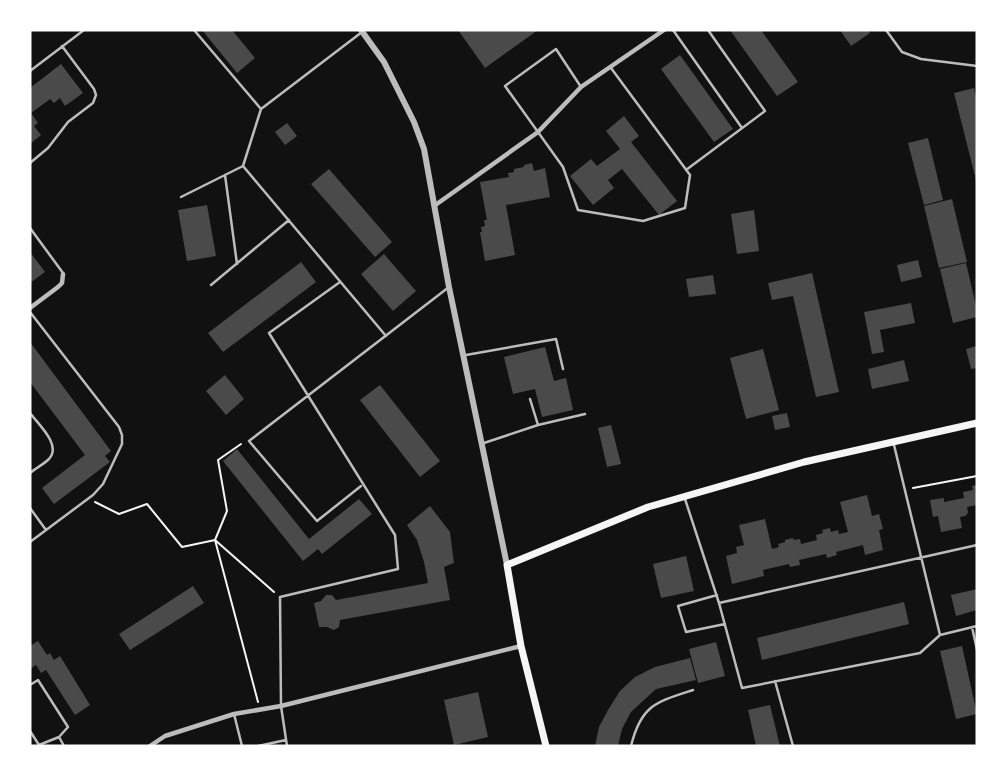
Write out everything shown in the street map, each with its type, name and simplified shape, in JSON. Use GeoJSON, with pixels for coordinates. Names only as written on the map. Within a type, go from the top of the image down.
{"type":"FeatureCollection","features":[{"type":"Feature","properties":{"kind":"main road"},"geometry":{"type":"LineString","coordinates":[[546,746],[521,646],[507,565],[648,508],[684,497],[804,462],[977,423]]}},
{"type":"Feature","properties":{"kind":"street"},"geometry":{"type":"LineString","coordinates":[[434,207],[538,132],[581,87],[664,30]]}},
{"type":"Feature","properties":{"kind":"street"},"geometry":{"type":"LineString","coordinates":[[362,31],[384,62],[414,122],[424,149],[449,287],[507,565]]}},
{"type":"Feature","properties":{"kind":"street"},"geometry":{"type":"LineString","coordinates":[[30,310],[62,283],[63,274]]}},
{"type":"Feature","properties":{"kind":"street"},"geometry":{"type":"LineString","coordinates":[[149,746],[165,736],[234,714],[281,706],[521,646]]}},
{"type":"Feature","properties":{"kind":"lane"},"geometry":{"type":"LineString","coordinates":[[30,71],[84,30]]}},
{"type":"Feature","properties":{"kind":"lane"},"geometry":{"type":"LineString","coordinates":[[194,30],[261,108]]}},
{"type":"Feature","properties":{"kind":"lane"},"geometry":{"type":"LineString","coordinates":[[673,30],[742,128]]}},
{"type":"Feature","properties":{"kind":"lane"},"geometry":{"type":"LineString","coordinates":[[686,170],[765,111],[708,30]]}},
{"type":"Feature","properties":{"kind":"lane"},"geometry":{"type":"LineString","coordinates":[[886,30],[902,52],[911,56],[977,66]]}},
{"type":"Feature","properties":{"kind":"lane"},"geometry":{"type":"LineString","coordinates":[[181,197],[243,166],[261,108],[362,31]]}},
{"type":"Feature","properties":{"kind":"lane"},"geometry":{"type":"LineString","coordinates":[[30,163],[48,148],[68,122],[95,99],[94,89],[62,46]]}},
{"type":"Feature","properties":{"kind":"lane"},"geometry":{"type":"LineString","coordinates":[[581,87],[556,49],[505,86],[563,167],[578,210],[643,221],[685,208],[690,175],[610,67]]}},
{"type":"Feature","properties":{"kind":"lane"},"geometry":{"type":"LineString","coordinates":[[243,166],[386,336]]}},
{"type":"Feature","properties":{"kind":"lane"},"geometry":{"type":"LineString","coordinates":[[225,175],[237,264]]}},
{"type":"Feature","properties":{"kind":"lane"},"geometry":{"type":"LineString","coordinates":[[211,285],[289,220]]}},
{"type":"Feature","properties":{"kind":"lane"},"geometry":{"type":"LineString","coordinates":[[30,228],[63,274]]}},
{"type":"Feature","properties":{"kind":"lane"},"geometry":{"type":"LineString","coordinates":[[287,746],[281,706],[280,597],[398,569],[394,534],[269,333],[340,282]]}},
{"type":"Feature","properties":{"kind":"lane"},"geometry":{"type":"LineString","coordinates":[[362,485],[317,521],[250,441],[449,287]]}},
{"type":"Feature","properties":{"kind":"lane"},"geometry":{"type":"LineString","coordinates":[[30,310],[122,435],[122,444],[103,484],[88,499],[30,542]]}},
{"type":"Feature","properties":{"kind":"lane"},"geometry":{"type":"LineString","coordinates":[[463,356],[556,339],[563,369]]}},
{"type":"Feature","properties":{"kind":"lane"},"geometry":{"type":"LineString","coordinates":[[530,399],[538,425]]}},
{"type":"Feature","properties":{"kind":"lane"},"geometry":{"type":"LineString","coordinates":[[30,413],[51,441],[53,449],[50,458],[30,473]]}},
{"type":"Feature","properties":{"kind":"lane"},"geometry":{"type":"LineString","coordinates":[[481,444],[538,425],[585,414]]}},
{"type":"Feature","properties":{"kind":"lane"},"geometry":{"type":"LineString","coordinates":[[893,442],[940,635]]}},
{"type":"Feature","properties":{"kind":"lane"},"geometry":{"type":"LineString","coordinates":[[684,497],[719,603],[742,688],[920,653],[940,635],[977,626]]}},
{"type":"Feature","properties":{"kind":"lane"},"geometry":{"type":"LineString","coordinates":[[30,508],[47,530]]}},
{"type":"Feature","properties":{"kind":"lane"},"geometry":{"type":"LineString","coordinates":[[719,603],[977,545]]}},
{"type":"Feature","properties":{"kind":"lane"},"geometry":{"type":"LineString","coordinates":[[716,595],[678,606],[686,632],[725,624]]}},
{"type":"Feature","properties":{"kind":"lane"},"geometry":{"type":"LineString","coordinates":[[972,627],[977,650]]}},
{"type":"Feature","properties":{"kind":"lane"},"geometry":{"type":"LineString","coordinates":[[30,685],[38,680],[68,727],[59,737],[39,745],[30,731]]}},
{"type":"Feature","properties":{"kind":"lane"},"geometry":{"type":"LineString","coordinates":[[775,681],[793,746]]}},
{"type":"Feature","properties":{"kind":"lane"},"geometry":{"type":"LineString","coordinates":[[631,746],[635,729],[647,710],[663,700],[693,690]]}},
{"type":"Feature","properties":{"kind":"lane"},"geometry":{"type":"LineString","coordinates":[[234,714],[242,746]]}},
{"type":"Feature","properties":{"kind":"lane"},"geometry":{"type":"LineString","coordinates":[[59,737],[64,746]]}},
{"type":"Feature","properties":{"kind":"lane"},"geometry":{"type":"LineString","coordinates":[[258,746],[286,740]]}},
{"type":"Feature","properties":{"kind":"path"},"geometry":{"type":"LineString","coordinates":[[250,441],[237,445],[218,460],[227,511],[215,540],[260,710]]}},
{"type":"Feature","properties":{"kind":"path"},"geometry":{"type":"LineString","coordinates":[[904,490],[977,476]]}},
{"type":"Feature","properties":{"kind":"path"},"geometry":{"type":"LineString","coordinates":[[88,499],[119,514],[146,504],[182,547],[215,540]]}},
{"type":"Feature","properties":{"kind":"path"},"geometry":{"type":"LineString","coordinates":[[215,540],[280,597]]}},
{"type":"Feature","properties":{"kind":"building"},"geometry":{"type":"Polygon","coordinates":[[[202,30],[232,30],[255,58],[237,73],[202,30]]]}},
{"type":"Feature","properties":{"kind":"building"},"geometry":{"type":"Polygon","coordinates":[[[458,30],[538,30],[485,68],[458,30]]]}},
{"type":"Feature","properties":{"kind":"building"},"geometry":{"type":"Polygon","coordinates":[[[730,30],[761,30],[798,82],[777,96],[730,30]]]}},
{"type":"Feature","properties":{"kind":"building"},"geometry":{"type":"Polygon","coordinates":[[[840,30],[868,30],[870,33],[851,46],[840,30]]]}},
{"type":"Feature","properties":{"kind":"building"},"geometry":{"type":"Polygon","coordinates":[[[680,55],[733,129],[714,142],[661,69],[680,55]]]}},
{"type":"Feature","properties":{"kind":"building"},"geometry":{"type":"Polygon","coordinates":[[[61,64],[83,93],[65,106],[60,98],[54,103],[50,99],[31,113],[38,123],[34,126],[41,135],[30,144],[30,88],[61,64]]]}},
{"type":"Feature","properties":{"kind":"building"},"geometry":{"type":"Polygon","coordinates":[[[974,88],[977,102],[976,180],[954,93],[974,88]]]}},
{"type":"Feature","properties":{"kind":"building"},"geometry":{"type":"Polygon","coordinates":[[[624,116],[639,136],[631,142],[677,201],[659,215],[622,169],[608,180],[614,188],[593,205],[570,176],[591,159],[597,166],[620,149],[606,131],[624,116]]]}},
{"type":"Feature","properties":{"kind":"building"},"geometry":{"type":"Polygon","coordinates":[[[287,123],[297,136],[285,145],[275,132],[287,123]]]}},
{"type":"Feature","properties":{"kind":"building"},"geometry":{"type":"Polygon","coordinates":[[[928,138],[943,200],[924,205],[908,143],[928,138]]]}},
{"type":"Feature","properties":{"kind":"building"},"geometry":{"type":"Polygon","coordinates":[[[532,163],[534,171],[545,168],[550,197],[506,205],[515,255],[485,261],[480,232],[481,227],[485,226],[484,220],[487,220],[480,182],[509,177],[508,173],[514,172],[514,169],[532,163]]]}},
{"type":"Feature","properties":{"kind":"building"},"geometry":{"type":"Polygon","coordinates":[[[329,169],[392,242],[375,257],[311,184],[329,169]]]}},
{"type":"Feature","properties":{"kind":"building"},"geometry":{"type":"Polygon","coordinates":[[[952,199],[967,262],[939,268],[924,206],[952,199]]]}},
{"type":"Feature","properties":{"kind":"building"},"geometry":{"type":"Polygon","coordinates":[[[207,205],[216,256],[187,261],[178,210],[207,205]]]}},
{"type":"Feature","properties":{"kind":"building"},"geometry":{"type":"Polygon","coordinates":[[[754,210],[759,251],[737,254],[731,214],[754,210]]]}},
{"type":"Feature","properties":{"kind":"building"},"geometry":{"type":"Polygon","coordinates":[[[30,252],[45,272],[30,283],[30,252]]]}},
{"type":"Feature","properties":{"kind":"building"},"geometry":{"type":"Polygon","coordinates":[[[384,254],[416,291],[393,311],[361,274],[384,254]]]}},
{"type":"Feature","properties":{"kind":"building"},"geometry":{"type":"Polygon","coordinates":[[[918,260],[922,277],[901,282],[897,265],[918,260]]]}},
{"type":"Feature","properties":{"kind":"building"},"geometry":{"type":"Polygon","coordinates":[[[301,262],[316,282],[223,352],[208,333],[301,262]]]}},
{"type":"Feature","properties":{"kind":"building"},"geometry":{"type":"Polygon","coordinates":[[[966,263],[977,317],[953,323],[940,269],[966,263]]]}},
{"type":"Feature","properties":{"kind":"building"},"geometry":{"type":"Polygon","coordinates":[[[812,273],[839,392],[816,397],[793,296],[772,300],[768,283],[812,273]]]}},
{"type":"Feature","properties":{"kind":"building"},"geometry":{"type":"Polygon","coordinates":[[[713,275],[716,294],[689,297],[686,279],[713,275]]]}},
{"type":"Feature","properties":{"kind":"building"},"geometry":{"type":"Polygon","coordinates":[[[911,303],[915,323],[880,330],[884,352],[872,354],[864,312],[911,303]]]}},
{"type":"Feature","properties":{"kind":"building"},"geometry":{"type":"Polygon","coordinates":[[[30,342],[111,451],[105,456],[110,462],[54,504],[42,488],[85,455],[30,382],[30,342]]]}},
{"type":"Feature","properties":{"kind":"building"},"geometry":{"type":"Polygon","coordinates":[[[977,346],[977,368],[971,369],[966,349],[977,346]]]}},
{"type":"Feature","properties":{"kind":"building"},"geometry":{"type":"Polygon","coordinates":[[[545,347],[554,381],[566,378],[573,410],[542,417],[535,389],[513,394],[504,357],[545,347]]]}},
{"type":"Feature","properties":{"kind":"building"},"geometry":{"type":"Polygon","coordinates":[[[763,349],[779,410],[746,419],[730,358],[763,349]]]}},
{"type":"Feature","properties":{"kind":"building"},"geometry":{"type":"Polygon","coordinates":[[[904,360],[909,381],[872,389],[868,369],[904,360]]]}},
{"type":"Feature","properties":{"kind":"building"},"geometry":{"type":"Polygon","coordinates":[[[225,375],[244,399],[226,415],[206,391],[225,375]]]}},
{"type":"Feature","properties":{"kind":"building"},"geometry":{"type":"Polygon","coordinates":[[[380,385],[440,461],[420,477],[360,400],[380,385]]]}},
{"type":"Feature","properties":{"kind":"building"},"geometry":{"type":"Polygon","coordinates":[[[787,413],[790,427],[775,430],[772,416],[787,413]]]}},
{"type":"Feature","properties":{"kind":"building"},"geometry":{"type":"Polygon","coordinates":[[[611,425],[621,464],[607,467],[598,428],[611,425]]]}},
{"type":"Feature","properties":{"kind":"building"},"geometry":{"type":"Polygon","coordinates":[[[237,449],[309,539],[359,499],[372,514],[322,554],[318,549],[303,561],[223,461],[237,449]]]}},
{"type":"Feature","properties":{"kind":"building"},"geometry":{"type":"Polygon","coordinates":[[[977,485],[977,505],[967,507],[968,513],[960,517],[962,528],[941,532],[938,516],[933,517],[930,500],[944,498],[944,502],[964,498],[963,492],[973,490],[972,486],[977,485]]]}},
{"type":"Feature","properties":{"kind":"building"},"geometry":{"type":"Polygon","coordinates":[[[867,495],[872,516],[879,514],[883,529],[879,530],[883,550],[865,555],[863,545],[836,552],[837,555],[827,558],[826,554],[799,560],[800,565],[790,567],[789,564],[763,570],[764,576],[732,584],[726,556],[737,553],[736,547],[744,545],[739,525],[765,519],[772,549],[793,538],[800,539],[801,544],[817,540],[816,535],[823,533],[822,530],[830,528],[831,532],[838,530],[839,534],[848,532],[840,502],[867,495]]]}},
{"type":"Feature","properties":{"kind":"building"},"geometry":{"type":"Polygon","coordinates":[[[430,506],[450,532],[454,563],[444,567],[450,600],[340,620],[339,627],[334,630],[319,627],[314,603],[321,601],[326,595],[332,595],[336,600],[428,583],[417,540],[407,525],[430,506]]]}},
{"type":"Feature","properties":{"kind":"building"},"geometry":{"type":"Polygon","coordinates":[[[686,556],[694,591],[661,598],[653,564],[686,556]]]}},
{"type":"Feature","properties":{"kind":"building"},"geometry":{"type":"Polygon","coordinates":[[[193,586],[204,603],[130,650],[119,634],[193,586]]]}},
{"type":"Feature","properties":{"kind":"building"},"geometry":{"type":"Polygon","coordinates":[[[977,589],[977,610],[956,616],[951,595],[977,589]]]}},
{"type":"Feature","properties":{"kind":"building"},"geometry":{"type":"Polygon","coordinates":[[[904,602],[909,624],[762,660],[757,638],[904,602]]]}},
{"type":"Feature","properties":{"kind":"building"},"geometry":{"type":"Polygon","coordinates":[[[38,641],[47,655],[50,653],[54,660],[60,656],[90,705],[75,715],[46,670],[41,673],[36,665],[30,669],[30,646],[38,641]]]}},
{"type":"Feature","properties":{"kind":"building"},"geometry":{"type":"Polygon","coordinates":[[[716,642],[725,676],[698,683],[689,649],[716,642]]]}},
{"type":"Feature","properties":{"kind":"building"},"geometry":{"type":"Polygon","coordinates":[[[962,646],[977,714],[956,719],[940,651],[962,646]]]}},
{"type":"Feature","properties":{"kind":"building"},"geometry":{"type":"Polygon","coordinates":[[[690,658],[696,680],[656,689],[631,712],[622,729],[618,746],[595,746],[599,727],[608,710],[620,691],[635,677],[655,667],[690,658]]]}},
{"type":"Feature","properties":{"kind":"building"},"geometry":{"type":"Polygon","coordinates":[[[478,692],[488,737],[454,745],[444,700],[478,692]]]}},
{"type":"Feature","properties":{"kind":"building"},"geometry":{"type":"Polygon","coordinates":[[[770,705],[780,746],[756,746],[748,710],[770,705]]]}}]}
